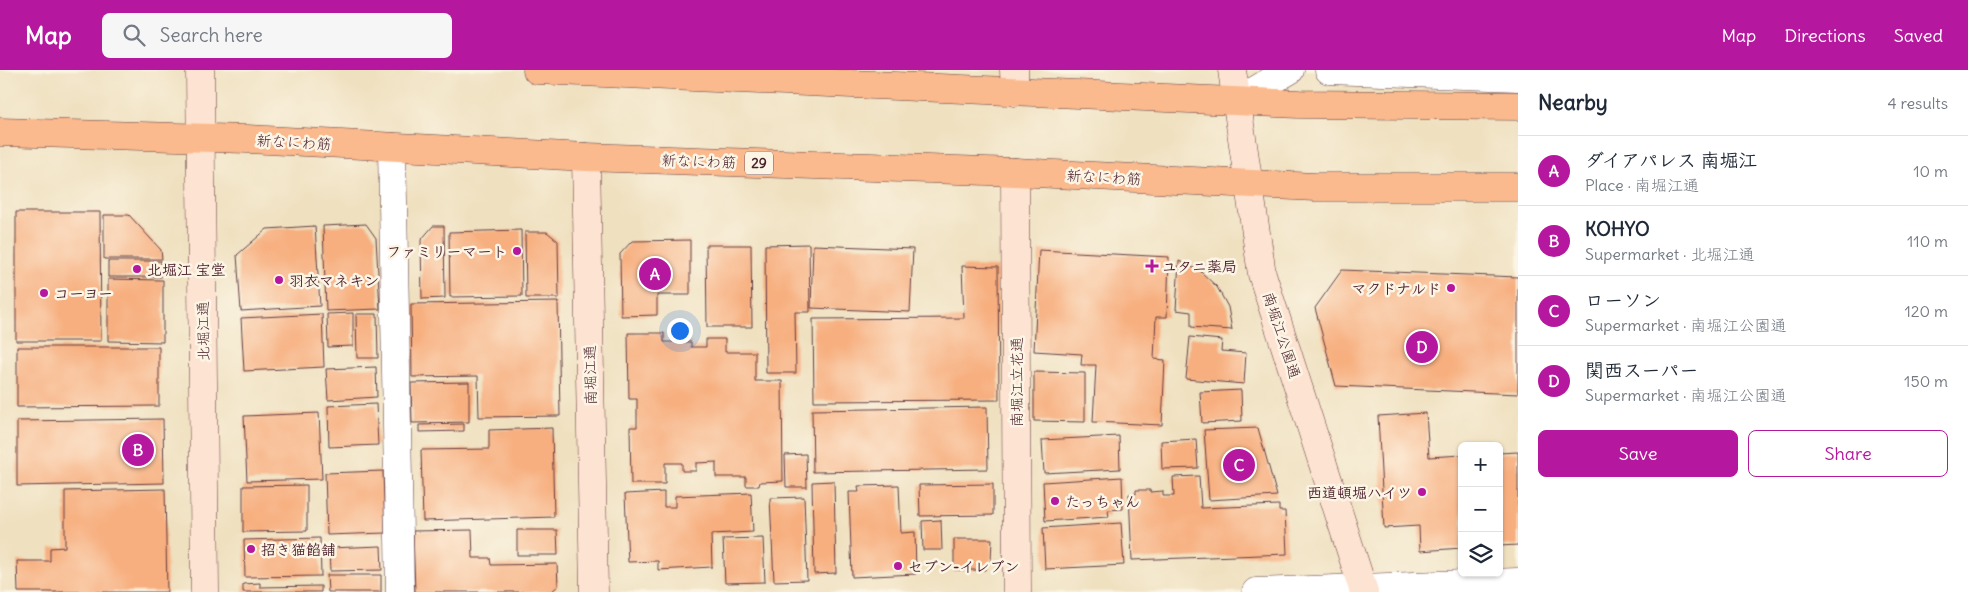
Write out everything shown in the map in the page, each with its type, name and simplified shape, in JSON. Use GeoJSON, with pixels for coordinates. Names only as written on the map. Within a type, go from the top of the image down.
{"type":"FeatureCollection","features":[{"type":"Feature","properties":{"kind":"main road"},"geometry":{"type":"LineString","coordinates":[[537,70],[1015,81],[1237,101],[1518,106]]}},
{"type":"Feature","properties":{"kind":"main road","name":"新なにわ筋"},"geometry":{"type":"LineString","coordinates":[[0,132],[201,138],[586,158],[1014,172],[1315,187],[1518,187]]}},
{"type":"Feature","properties":{"kind":"street","name":"北堀江通"},"geometry":{"type":"LineString","coordinates":[[200,70],[205,592]]}},
{"type":"Feature","properties":{"kind":"street","name":"南堀江公園通"},"geometry":{"type":"LineString","coordinates":[[1232,70],[1262,274],[1363,590]]}},
{"type":"Feature","properties":{"kind":"street"},"geometry":{"type":"LineString","coordinates":[[1237,101],[1290,70]]}},
{"type":"Feature","properties":{"kind":"street"},"geometry":{"type":"LineString","coordinates":[[1329,70],[1518,77]]}},
{"type":"Feature","properties":{"kind":"street"},"geometry":{"type":"LineString","coordinates":[[392,148],[400,592]]}},
{"type":"Feature","properties":{"kind":"street","name":"南堀江通"},"geometry":{"type":"LineString","coordinates":[[586,158],[594,592]]}},
{"type":"Feature","properties":{"kind":"street","name":"南堀江立花通"},"geometry":{"type":"LineString","coordinates":[[1014,172],[1017,592]]}},
{"type":"Feature","properties":{"kind":"street"},"geometry":{"type":"LineString","coordinates":[[1256,592],[1363,590],[1518,582]]}},
{"type":"Feature","properties":{"kind":"building"},"geometry":{"type":"Polygon","coordinates":[[[16,212],[100,212],[101,341],[16,341],[16,212]]]}},
{"type":"Feature","properties":{"kind":"building"},"geometry":{"type":"Polygon","coordinates":[[[104,215],[129,215],[161,250],[162,259],[104,259],[104,215]]]}},
{"type":"Feature","properties":{"kind":"building"},"geometry":{"type":"Polygon","coordinates":[[[366,224],[376,238],[380,309],[326,311],[323,226],[366,224]]]}},
{"type":"Feature","properties":{"kind":"building","name":"羽衣マネキン"},"geometry":{"type":"Polygon","coordinates":[[[315,226],[320,306],[241,311],[237,255],[267,229],[315,226]]]}},
{"type":"Feature","properties":{"kind":"building"},"geometry":{"type":"Polygon","coordinates":[[[433,226],[444,226],[445,298],[422,299],[421,240],[433,226]]]}},
{"type":"Feature","properties":{"kind":"building"},"geometry":{"type":"Polygon","coordinates":[[[521,230],[522,296],[450,297],[449,232],[521,230]]]}},
{"type":"Feature","properties":{"kind":"building"},"geometry":{"type":"Polygon","coordinates":[[[525,232],[547,232],[558,241],[559,298],[526,298],[525,232]]]}},
{"type":"Feature","properties":{"kind":"building"},"geometry":{"type":"Polygon","coordinates":[[[690,240],[690,295],[657,295],[657,315],[621,316],[620,254],[632,241],[690,240]]]}},
{"type":"Feature","properties":{"kind":"building"},"geometry":{"type":"Polygon","coordinates":[[[809,244],[810,312],[795,312],[796,373],[766,373],[765,245],[809,244]]]}},
{"type":"Feature","properties":{"kind":"building"},"geometry":{"type":"Polygon","coordinates":[[[706,245],[751,245],[752,327],[707,327],[706,245]]]}},
{"type":"Feature","properties":{"kind":"building"},"geometry":{"type":"Polygon","coordinates":[[[813,245],[913,249],[910,312],[811,308],[813,245]]]}},
{"type":"Feature","properties":{"kind":"building"},"geometry":{"type":"Polygon","coordinates":[[[1039,250],[1169,257],[1167,317],[1156,317],[1154,359],[1165,360],[1162,425],[1093,422],[1096,365],[1081,365],[1082,354],[1034,351],[1039,250]]]}},
{"type":"Feature","properties":{"kind":"building"},"geometry":{"type":"Polygon","coordinates":[[[108,261],[161,261],[161,277],[108,277],[108,261]]]}},
{"type":"Feature","properties":{"kind":"building"},"geometry":{"type":"Polygon","coordinates":[[[1179,261],[1200,271],[1217,287],[1228,307],[1232,330],[1191,327],[1191,312],[1176,310],[1179,261]]]}},
{"type":"Feature","properties":{"kind":"building"},"geometry":{"type":"Polygon","coordinates":[[[962,266],[998,267],[999,400],[814,401],[813,319],[964,318],[962,266]]]}},
{"type":"Feature","properties":{"kind":"building"},"geometry":{"type":"Polygon","coordinates":[[[1342,270],[1518,277],[1518,394],[1336,386],[1315,308],[1342,270]]]}},
{"type":"Feature","properties":{"kind":"building"},"geometry":{"type":"Polygon","coordinates":[[[108,279],[163,280],[163,342],[108,341],[108,279]]]}},
{"type":"Feature","properties":{"kind":"building"},"geometry":{"type":"Polygon","coordinates":[[[558,302],[560,416],[479,417],[478,376],[412,377],[411,304],[558,302]]]}},
{"type":"Feature","properties":{"kind":"building"},"geometry":{"type":"Polygon","coordinates":[[[353,313],[353,346],[328,347],[327,314],[353,313]]]}},
{"type":"Feature","properties":{"kind":"building"},"geometry":{"type":"Polygon","coordinates":[[[322,314],[324,367],[244,371],[241,318],[322,314]]]}},
{"type":"Feature","properties":{"kind":"building"},"geometry":{"type":"Polygon","coordinates":[[[356,314],[377,314],[378,358],[357,358],[356,314]]]}},
{"type":"Feature","properties":{"kind":"building"},"geometry":{"type":"Polygon","coordinates":[[[628,333],[664,333],[664,342],[691,342],[691,347],[706,347],[706,339],[725,339],[725,352],[755,352],[755,381],[782,381],[783,481],[760,482],[759,486],[746,486],[746,477],[716,477],[716,462],[696,463],[696,471],[682,471],[682,463],[665,463],[665,484],[631,484],[630,427],[637,427],[637,399],[629,399],[628,333]]]}},
{"type":"Feature","properties":{"kind":"building"},"geometry":{"type":"Polygon","coordinates":[[[1190,337],[1222,340],[1221,351],[1246,353],[1244,384],[1186,379],[1190,337]]]}},
{"type":"Feature","properties":{"kind":"building"},"geometry":{"type":"Polygon","coordinates":[[[17,347],[159,347],[159,406],[17,407],[17,347]]]}},
{"type":"Feature","properties":{"kind":"building"},"geometry":{"type":"Polygon","coordinates":[[[376,367],[377,397],[328,400],[326,369],[376,367]]]}},
{"type":"Feature","properties":{"kind":"building"},"geometry":{"type":"Polygon","coordinates":[[[1034,372],[1085,373],[1085,422],[1034,421],[1034,372]]]}},
{"type":"Feature","properties":{"kind":"building"},"geometry":{"type":"Polygon","coordinates":[[[469,382],[469,422],[412,423],[411,383],[469,382]]]}},
{"type":"Feature","properties":{"kind":"building"},"geometry":{"type":"Polygon","coordinates":[[[1241,390],[1242,421],[1202,423],[1200,392],[1241,390]]]}},
{"type":"Feature","properties":{"kind":"building"},"geometry":{"type":"Polygon","coordinates":[[[376,404],[378,445],[329,447],[328,406],[376,404]]]}},
{"type":"Feature","properties":{"kind":"building"},"geometry":{"type":"Polygon","coordinates":[[[987,407],[988,469],[813,472],[812,410],[987,407]]]}},
{"type":"Feature","properties":{"kind":"building"},"geometry":{"type":"Polygon","coordinates":[[[319,413],[322,479],[247,481],[244,416],[319,413]]]}},
{"type":"Feature","properties":{"kind":"building","name":"西道頓堀ハイツ"},"geometry":{"type":"Polygon","coordinates":[[[1426,413],[1429,457],[1458,455],[1458,548],[1420,551],[1419,526],[1384,528],[1378,416],[1426,413]]]}},
{"type":"Feature","properties":{"kind":"building"},"geometry":{"type":"Polygon","coordinates":[[[163,419],[164,483],[17,486],[17,421],[163,419]]]}},
{"type":"Feature","properties":{"kind":"building"},"geometry":{"type":"Polygon","coordinates":[[[464,424],[464,431],[419,432],[419,425],[464,424]]]}},
{"type":"Feature","properties":{"kind":"building"},"geometry":{"type":"Polygon","coordinates":[[[552,428],[554,517],[423,521],[421,450],[489,449],[489,430],[552,428]]]}},
{"type":"Feature","properties":{"kind":"building"},"geometry":{"type":"Polygon","coordinates":[[[1258,428],[1277,496],[1209,500],[1204,430],[1258,428]]]}},
{"type":"Feature","properties":{"kind":"building"},"geometry":{"type":"Polygon","coordinates":[[[1119,436],[1120,469],[1044,473],[1042,440],[1119,436]]]}},
{"type":"Feature","properties":{"kind":"building"},"geometry":{"type":"Polygon","coordinates":[[[1196,439],[1198,468],[1162,469],[1161,441],[1196,439]]]}},
{"type":"Feature","properties":{"kind":"building"},"geometry":{"type":"Polygon","coordinates":[[[1518,452],[1518,545],[1503,546],[1503,453],[1518,452]]]}},
{"type":"Feature","properties":{"kind":"building"},"geometry":{"type":"Polygon","coordinates":[[[806,454],[807,487],[786,487],[785,455],[806,454]]]}},
{"type":"Feature","properties":{"kind":"building"},"geometry":{"type":"Polygon","coordinates":[[[383,471],[385,533],[327,535],[325,473],[383,471]]]}},
{"type":"Feature","properties":{"kind":"building"},"geometry":{"type":"Polygon","coordinates":[[[1199,476],[1201,508],[1279,505],[1279,511],[1285,511],[1287,554],[1132,560],[1129,494],[1136,494],[1136,490],[1150,490],[1150,492],[1163,491],[1163,496],[1174,496],[1173,477],[1199,476]]]}},
{"type":"Feature","properties":{"kind":"building"},"geometry":{"type":"Polygon","coordinates":[[[1122,477],[1123,509],[1108,510],[1109,517],[1045,521],[1043,482],[1122,477]]]}},
{"type":"Feature","properties":{"kind":"building"},"geometry":{"type":"Polygon","coordinates":[[[834,481],[836,573],[814,574],[812,482],[834,481]]]}},
{"type":"Feature","properties":{"kind":"building"},"geometry":{"type":"Polygon","coordinates":[[[993,484],[993,515],[920,516],[919,485],[993,484]]]}},
{"type":"Feature","properties":{"kind":"building"},"geometry":{"type":"Polygon","coordinates":[[[307,485],[307,531],[243,532],[243,486],[307,485]]]}},
{"type":"Feature","properties":{"kind":"building"},"geometry":{"type":"Polygon","coordinates":[[[899,485],[901,533],[915,532],[916,574],[852,577],[849,492],[859,492],[858,486],[899,485]]]}},
{"type":"Feature","properties":{"kind":"building"},"geometry":{"type":"Polygon","coordinates":[[[165,489],[167,592],[18,592],[17,561],[50,561],[50,548],[65,547],[65,491],[165,489]]]}},
{"type":"Feature","properties":{"kind":"building"},"geometry":{"type":"Polygon","coordinates":[[[664,492],[664,507],[675,507],[675,496],[751,493],[753,532],[711,534],[712,567],[658,570],[658,561],[628,562],[625,494],[664,492]]]}},
{"type":"Feature","properties":{"kind":"building"},"geometry":{"type":"Polygon","coordinates":[[[804,497],[807,580],[774,581],[770,498],[804,497]]]}},
{"type":"Feature","properties":{"kind":"building"},"geometry":{"type":"Polygon","coordinates":[[[941,520],[942,550],[923,550],[922,521],[941,520]]]}},
{"type":"Feature","properties":{"kind":"building"},"geometry":{"type":"Polygon","coordinates":[[[1121,523],[1124,565],[1045,569],[1043,528],[1121,523]]]}},
{"type":"Feature","properties":{"kind":"building"},"geometry":{"type":"Polygon","coordinates":[[[472,530],[473,558],[490,558],[491,565],[557,564],[558,586],[551,592],[415,592],[413,531],[472,530]]]}},
{"type":"Feature","properties":{"kind":"building"},"geometry":{"type":"Polygon","coordinates":[[[517,530],[557,530],[558,555],[517,555],[517,530]]]}},
{"type":"Feature","properties":{"kind":"building"},"geometry":{"type":"Polygon","coordinates":[[[320,538],[321,576],[245,577],[244,540],[320,538]]]}},
{"type":"Feature","properties":{"kind":"building"},"geometry":{"type":"Polygon","coordinates":[[[763,538],[765,582],[725,583],[723,539],[763,538]]]}},
{"type":"Feature","properties":{"kind":"building"},"geometry":{"type":"Polygon","coordinates":[[[954,539],[992,539],[991,561],[985,570],[954,570],[954,539]]]}},
{"type":"Feature","properties":{"kind":"building"},"geometry":{"type":"Polygon","coordinates":[[[381,546],[382,570],[330,571],[329,548],[381,546]]]}},
{"type":"Feature","properties":{"kind":"building"},"geometry":{"type":"Polygon","coordinates":[[[327,575],[381,575],[381,592],[328,592],[327,575]]]}},
{"type":"Feature","properties":{"kind":"building"},"geometry":{"type":"Polygon","coordinates":[[[260,583],[260,587],[321,586],[321,592],[243,592],[243,584],[260,583]]]}},
{"type":"Feature","properties":{"kind":"place","name":"ファミリーマート"},"geometry":{"type":"Point","coordinates":[517,251]}},
{"type":"Feature","properties":{"kind":"place","name":"ユタニ薬局"},"geometry":{"type":"Point","coordinates":[1152,266]}},
{"type":"Feature","properties":{"kind":"place","name":"北堀江 宝堂"},"geometry":{"type":"Point","coordinates":[137,269]}},
{"type":"Feature","properties":{"kind":"place","name":"ダイアパレス 南堀江"},"geometry":{"type":"Point","coordinates":[655,274]}},
{"type":"Feature","properties":{"kind":"place","name":"羽衣マネキン"},"geometry":{"type":"Point","coordinates":[279,280]}},
{"type":"Feature","properties":{"kind":"place","name":"マクドナルド"},"geometry":{"type":"Point","coordinates":[1451,288]}},
{"type":"Feature","properties":{"kind":"place","name":"コーヨー"},"geometry":{"type":"Point","coordinates":[44,293]}},
{"type":"Feature","properties":{"kind":"place","name":"関西スーパー"},"geometry":{"type":"Point","coordinates":[1422,347]}},
{"type":"Feature","properties":{"kind":"place","name":"KOHYO"},"geometry":{"type":"Point","coordinates":[138,450]}},
{"type":"Feature","properties":{"kind":"place","name":"ローソン"},"geometry":{"type":"Point","coordinates":[1239,465]}},
{"type":"Feature","properties":{"kind":"place","name":"西道頓堀ハイツ"},"geometry":{"type":"Point","coordinates":[1422,492]}},
{"type":"Feature","properties":{"kind":"place","name":"たっちゃん"},"geometry":{"type":"Point","coordinates":[1055,501]}},
{"type":"Feature","properties":{"kind":"place","name":"招き猫餡舗"},"geometry":{"type":"Point","coordinates":[251,549]}},
{"type":"Feature","properties":{"kind":"place","name":"セブン-イレブン"},"geometry":{"type":"Point","coordinates":[898,566]}}]}
